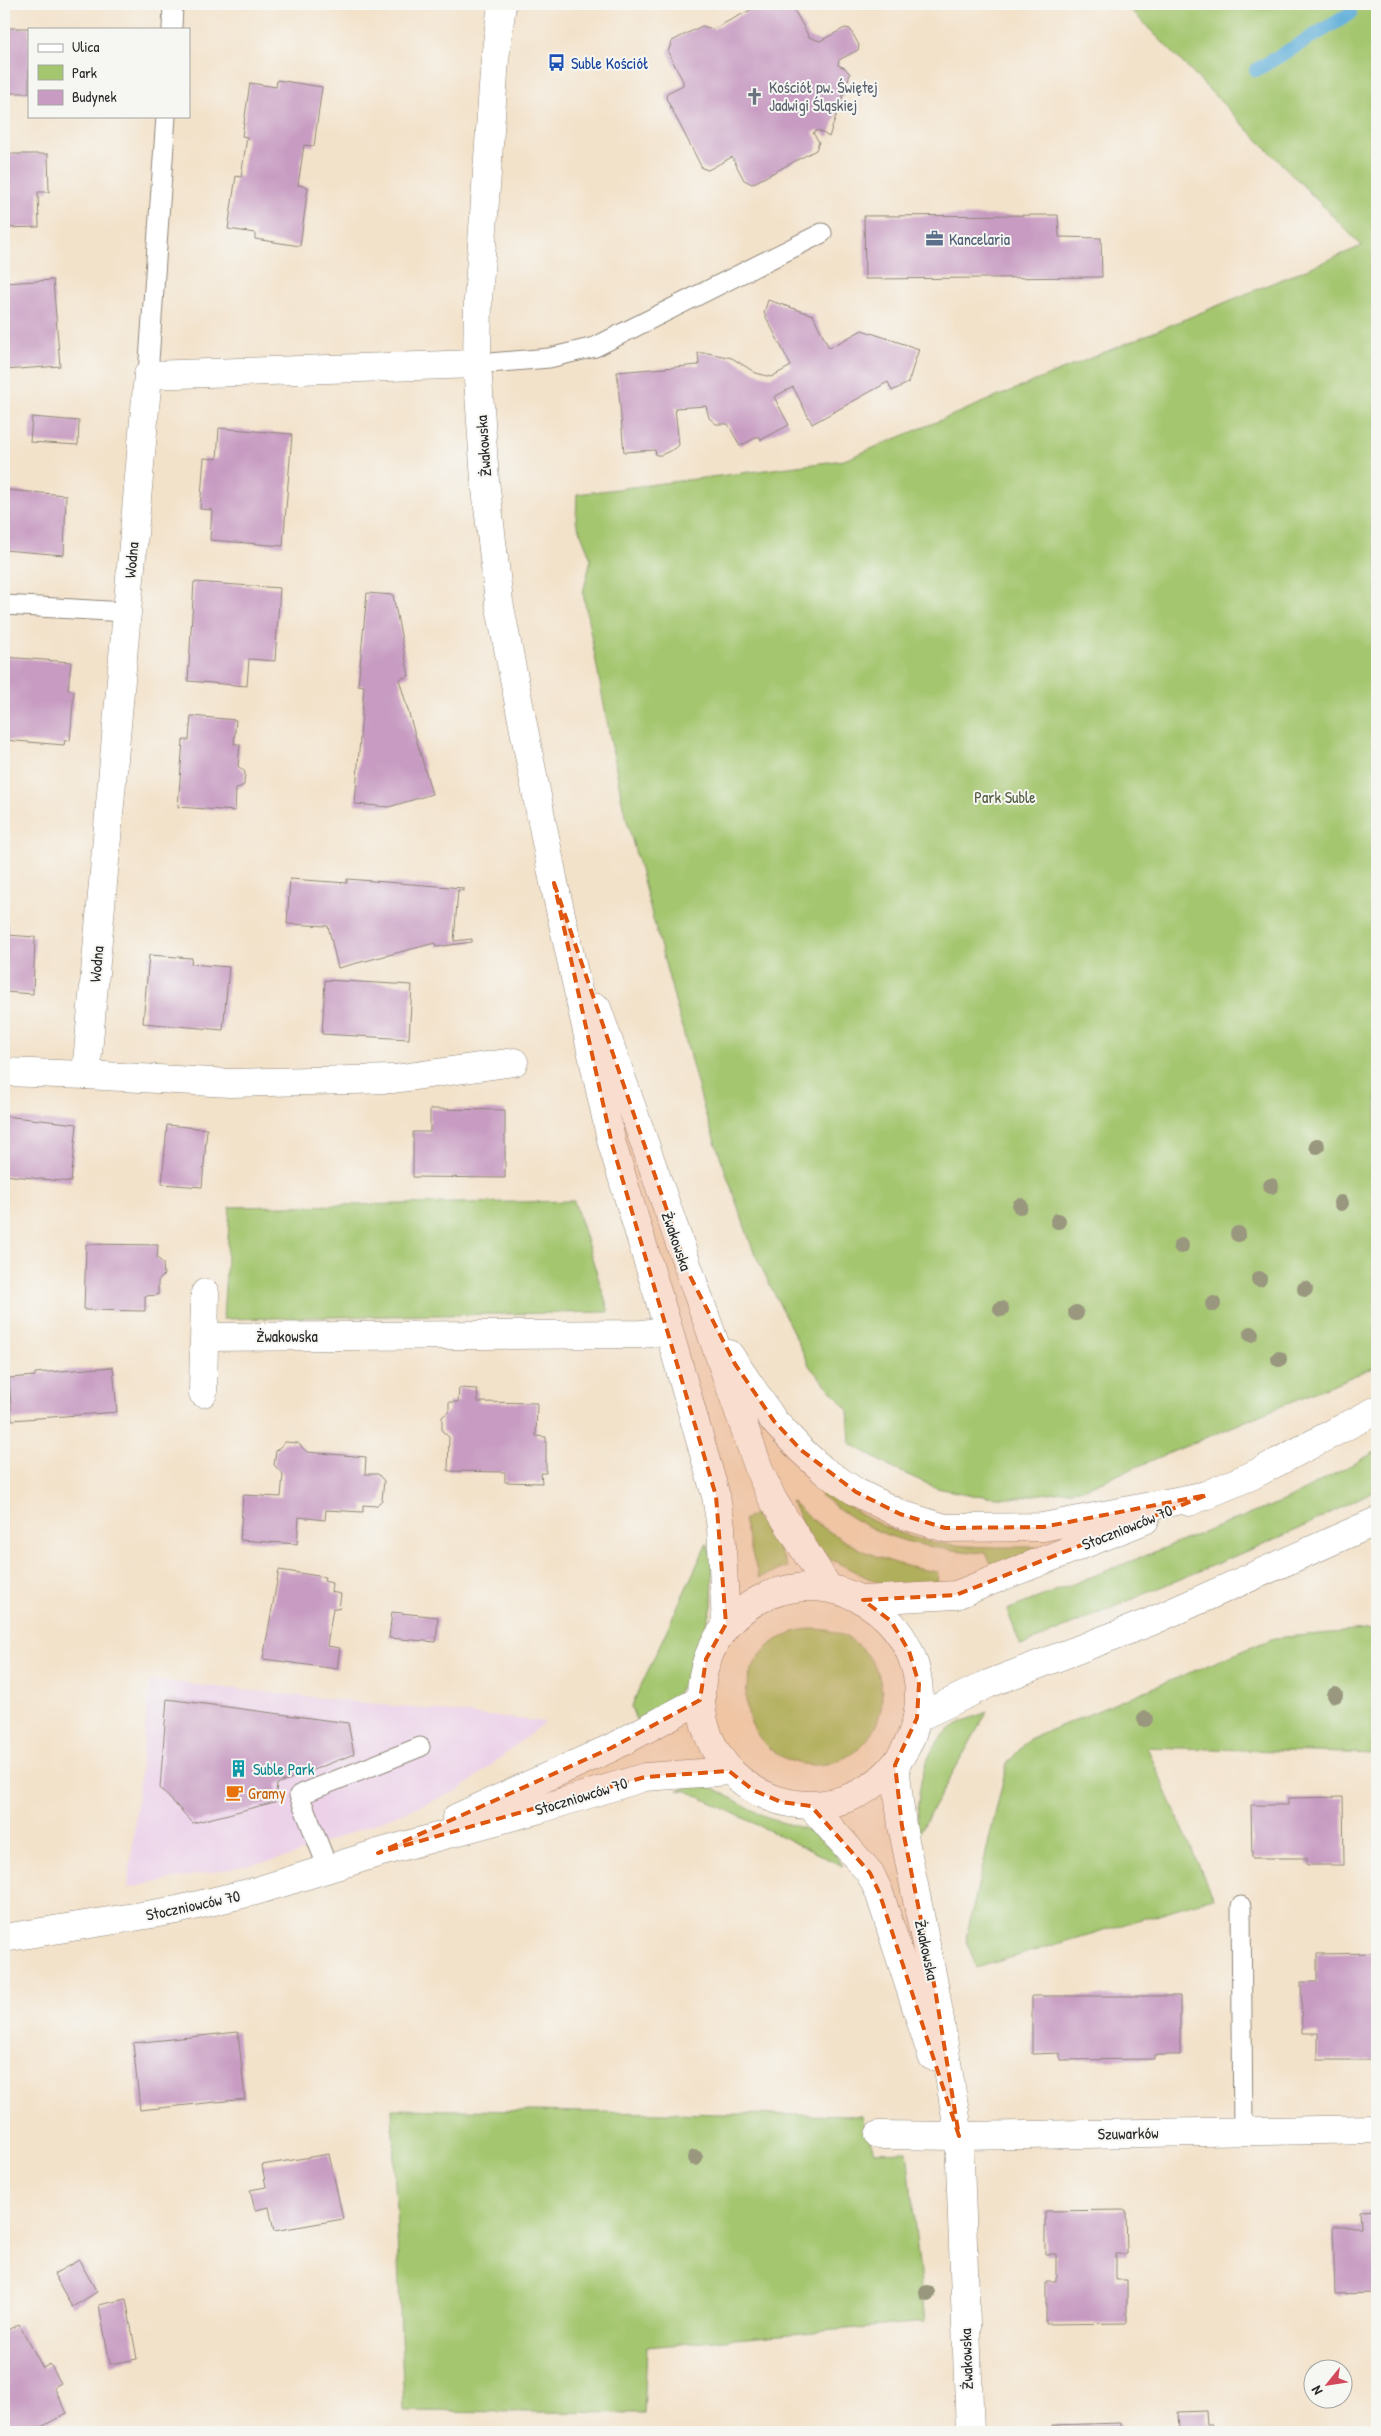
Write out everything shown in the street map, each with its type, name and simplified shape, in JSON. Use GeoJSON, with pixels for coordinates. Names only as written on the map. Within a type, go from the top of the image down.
{"type":"FeatureCollection","features":[{"type":"Feature","properties":{"kind":"street","name":"Żwakowska"},"geometry":{"type":"LineString","coordinates":[[502,4],[495,59],[478,291],[477,364],[485,480],[499,602],[554,883],[612,1144],[669,1331],[716,1496],[721,1526],[726,1624]]}},
{"type":"Feature","properties":{"kind":"street"},"geometry":{"type":"LineString","coordinates":[[148,375],[477,364]]}},
{"type":"Feature","properties":{"kind":"street","name":"Wodna"},"geometry":{"type":"LineString","coordinates":[[86,1074],[148,375]]}},
{"type":"Feature","properties":{"kind":"street","name":"Żwakowska"},"geometry":{"type":"LineString","coordinates":[[554,883],[689,1274],[760,1472],[773,1500],[828,1587]]}},
{"type":"Feature","properties":{"kind":"street"},"geometry":{"type":"LineString","coordinates":[[4,1072],[86,1074],[230,1083],[394,1079],[514,1062]]}},
{"type":"Feature","properties":{"kind":"street"},"geometry":{"type":"LineString","coordinates":[[689,1274],[735,1364],[774,1421],[823,1470],[856,1492],[900,1514],[945,1528],[1043,1527],[1207,1495]]}},
{"type":"Feature","properties":{"kind":"street"},"geometry":{"type":"LineString","coordinates":[[203,1394],[206,1293]]}},
{"type":"Feature","properties":{"kind":"street","name":"Żwakowska"},"geometry":{"type":"LineString","coordinates":[[205,1337],[631,1334],[669,1331]]}},
{"type":"Feature","properties":{"kind":"street","name":"Stoczniowców 70"},"geometry":{"type":"LineString","coordinates":[[863,1600],[956,1595],[1251,1476],[1377,1410]]}},
{"type":"Feature","properties":{"kind":"street"},"geometry":{"type":"LineString","coordinates":[[917,1718],[988,1684],[1150,1622],[1377,1521]]}},
{"type":"Feature","properties":{"kind":"street"},"geometry":{"type":"LineString","coordinates":[[800,1586],[828,1587],[863,1600],[891,1621],[910,1651],[919,1684],[917,1718],[909,1743],[895,1765],[872,1787],[843,1801],[812,1806],[781,1802],[753,1790],[729,1771],[714,1750],[704,1726],[700,1700],[706,1660],[726,1624],[748,1605],[772,1592],[800,1586]]}},
{"type":"Feature","properties":{"kind":"street","name":"Stoczniowców 70"},"geometry":{"type":"LineString","coordinates":[[378,1853],[611,1748],[700,1700]]}},
{"type":"Feature","properties":{"kind":"street","name":"Żwakowska"},"geometry":{"type":"LineString","coordinates":[[895,1765],[902,1826],[936,1989],[959,2136],[970,2432]]}},
{"type":"Feature","properties":{"kind":"street","name":"Stoczniowców 70"},"geometry":{"type":"LineString","coordinates":[[4,1938],[177,1910],[256,1891],[378,1853],[540,1809],[645,1777],[729,1771]]}},
{"type":"Feature","properties":{"kind":"street","name":"Żwakowska"},"geometry":{"type":"LineString","coordinates":[[812,1806],[870,1873],[879,1892],[959,2136]]}},
{"type":"Feature","properties":{"kind":"street","name":"Szuwarków"},"geometry":{"type":"LineString","coordinates":[[879,2135],[959,2136],[1377,2129]]}},
{"type":"Feature","properties":{"kind":"lane"},"geometry":{"type":"LineString","coordinates":[[172,28],[173,4]]}},
{"type":"Feature","properties":{"kind":"lane"},"geometry":{"type":"LineString","coordinates":[[148,375],[166,118]]}},
{"type":"Feature","properties":{"kind":"lane"},"geometry":{"type":"LineString","coordinates":[[477,364],[549,358],[594,348],[822,233]]}},
{"type":"Feature","properties":{"kind":"lane"},"geometry":{"type":"LineString","coordinates":[[4,605],[126,612]]}},
{"type":"Feature","properties":{"kind":"lane"},"geometry":{"type":"LineString","coordinates":[[328,1868],[299,1795],[420,1747]]}},
{"type":"Feature","properties":{"kind":"lane"},"geometry":{"type":"LineString","coordinates":[[1240,1906],[1243,2131]]}},
{"type":"Feature","properties":{"kind":"highlighted area"},"geometry":{"type":"Polygon","coordinates":[[[554,883],[689,1274],[735,1364],[774,1421],[801,1450],[856,1492],[900,1514],[945,1528],[1043,1527],[1207,1495],[956,1595],[863,1600],[891,1621],[909,1651],[919,1684],[917,1718],[895,1765],[902,1826],[935,1989],[959,2136],[879,1892],[870,1873],[811,1806],[781,1802],[753,1790],[729,1771],[645,1777],[378,1853],[611,1748],[700,1700],[706,1659],[726,1624],[716,1496],[612,1144],[554,883]]]}},
{"type":"Feature","properties":{"kind":"shaded area"},"geometry":{"type":"Polygon","coordinates":[[[150,1680],[545,1722],[460,1790],[289,1857],[128,1888],[150,1680]]]}},
{"type":"Feature","properties":{"kind":"green space","name":"Park Suble"},"geometry":{"type":"Polygon","coordinates":[[[1125,4],[1377,4],[1377,1366],[1086,1488],[1012,1498],[972,1495],[937,1488],[890,1467],[850,1443],[848,1409],[810,1367],[753,1250],[705,1113],[623,806],[583,593],[591,559],[576,521],[577,494],[844,460],[1362,246],[1125,4]]]}},
{"type":"Feature","properties":{"kind":"green space"},"geometry":{"type":"Polygon","coordinates":[[[574,1201],[609,1312],[223,1319],[230,1207],[574,1201]]]}},
{"type":"Feature","properties":{"kind":"green space"},"geometry":{"type":"Polygon","coordinates":[[[1377,1451],[1377,1489],[1299,1529],[1021,1646],[1007,1610],[1286,1500],[1377,1451]]]}},
{"type":"Feature","properties":{"kind":"green space"},"geometry":{"type":"Polygon","coordinates":[[[818,1486],[874,1521],[911,1537],[965,1546],[1038,1547],[993,1568],[986,1553],[924,1545],[879,1532],[853,1518],[820,1495],[818,1486]]]}},
{"type":"Feature","properties":{"kind":"green space"},"geometry":{"type":"Polygon","coordinates":[[[791,1501],[823,1528],[859,1548],[897,1563],[917,1569],[938,1572],[937,1584],[907,1588],[880,1584],[830,1559],[810,1538],[791,1501]]]}},
{"type":"Feature","properties":{"kind":"green space"},"geometry":{"type":"Polygon","coordinates":[[[762,1511],[787,1567],[759,1578],[743,1520],[762,1511]]]}},
{"type":"Feature","properties":{"kind":"green space"},"geometry":{"type":"Polygon","coordinates":[[[707,1543],[713,1561],[712,1606],[707,1624],[697,1641],[685,1681],[670,1703],[636,1720],[631,1707],[707,1543]]]}},
{"type":"Feature","properties":{"kind":"green space"},"geometry":{"type":"Polygon","coordinates":[[[814,1629],[840,1634],[852,1640],[862,1649],[871,1659],[877,1671],[882,1697],[877,1723],[871,1735],[862,1745],[852,1754],[840,1760],[814,1765],[788,1760],[776,1754],[766,1745],[757,1735],[751,1723],[746,1697],[751,1671],[757,1659],[766,1649],[776,1640],[788,1634],[814,1629]]]}},
{"type":"Feature","properties":{"kind":"green space"},"geometry":{"type":"Polygon","coordinates":[[[1377,1629],[1377,1754],[1147,1747],[1213,1898],[976,1968],[966,1937],[1007,1764],[1029,1739],[1274,1638],[1377,1629]]]}},
{"type":"Feature","properties":{"kind":"green space"},"geometry":{"type":"Polygon","coordinates":[[[987,1712],[917,1837],[918,1806],[923,1774],[935,1745],[958,1724],[987,1712]]]}},
{"type":"Feature","properties":{"kind":"green space"},"geometry":{"type":"Polygon","coordinates":[[[691,1786],[712,1787],[767,1818],[805,1829],[819,1838],[834,1852],[843,1866],[687,1791],[678,1790],[691,1786]]]}},
{"type":"Feature","properties":{"kind":"green space"},"geometry":{"type":"Polygon","coordinates":[[[392,2109],[862,2116],[874,2152],[907,2151],[925,2322],[647,2347],[644,2413],[404,2411],[392,2109]]]}},
{"type":"Feature","properties":{"kind":"building","name":"Kościół pw. Świętej Jadwigi Śląskiej"},"geometry":{"type":"Polygon","coordinates":[[[762,4],[791,4],[809,37],[820,41],[845,28],[850,29],[859,45],[858,50],[839,60],[838,65],[845,68],[850,74],[829,137],[818,130],[813,133],[819,142],[816,150],[752,184],[744,180],[732,157],[708,170],[702,168],[666,98],[667,93],[683,85],[683,81],[668,52],[672,41],[702,26],[713,29],[762,4]]]}},
{"type":"Feature","properties":{"kind":"building"},"geometry":{"type":"Polygon","coordinates":[[[4,28],[28,28],[28,93],[4,93],[4,28]]]}},
{"type":"Feature","properties":{"kind":"building"},"geometry":{"type":"Polygon","coordinates":[[[277,80],[322,87],[314,146],[304,145],[298,185],[308,187],[300,246],[255,239],[255,233],[228,229],[236,176],[241,177],[247,137],[242,136],[250,83],[276,87],[277,80]]]}},
{"type":"Feature","properties":{"kind":"building"},"geometry":{"type":"Polygon","coordinates":[[[4,154],[48,154],[49,192],[38,192],[39,227],[4,228],[4,154]]]}},
{"type":"Feature","properties":{"kind":"building"},"geometry":{"type":"Polygon","coordinates":[[[1058,215],[1059,237],[1101,238],[1102,277],[865,279],[864,216],[1058,215]]]}},
{"type":"Feature","properties":{"kind":"building"},"geometry":{"type":"Polygon","coordinates":[[[53,280],[60,366],[4,370],[4,283],[53,280]]]}},
{"type":"Feature","properties":{"kind":"building"},"geometry":{"type":"Polygon","coordinates":[[[768,300],[813,315],[829,348],[862,330],[919,349],[908,383],[892,391],[888,382],[812,424],[793,387],[774,397],[789,425],[761,440],[759,436],[740,446],[728,424],[716,424],[709,418],[706,406],[675,408],[679,445],[676,448],[661,455],[656,455],[655,450],[624,452],[617,372],[699,365],[698,353],[732,358],[756,373],[771,377],[791,366],[764,313],[768,300]]]}},
{"type":"Feature","properties":{"kind":"building"},"geometry":{"type":"Polygon","coordinates":[[[32,417],[79,421],[78,445],[30,442],[32,417]]]}},
{"type":"Feature","properties":{"kind":"building"},"geometry":{"type":"Polygon","coordinates":[[[219,428],[292,434],[283,546],[210,540],[212,510],[200,509],[204,458],[217,459],[219,428]]]}},
{"type":"Feature","properties":{"kind":"building"},"geometry":{"type":"Polygon","coordinates":[[[6,490],[66,495],[64,555],[4,550],[6,490]]]}},
{"type":"Feature","properties":{"kind":"building"},"geometry":{"type":"Polygon","coordinates":[[[194,582],[280,588],[275,661],[249,659],[247,686],[188,681],[194,582]]]}},
{"type":"Feature","properties":{"kind":"building"},"geometry":{"type":"Polygon","coordinates":[[[367,593],[393,595],[409,676],[399,679],[432,794],[389,807],[355,804],[364,686],[358,685],[367,593]]]}},
{"type":"Feature","properties":{"kind":"building"},"geometry":{"type":"Polygon","coordinates":[[[4,657],[71,662],[68,690],[74,691],[70,741],[65,740],[64,745],[4,740],[4,657]]]}},
{"type":"Feature","properties":{"kind":"building"},"geometry":{"type":"Polygon","coordinates":[[[191,716],[236,720],[234,744],[240,744],[238,766],[245,772],[244,785],[236,789],[235,811],[178,807],[183,740],[189,740],[191,716]]]}},
{"type":"Feature","properties":{"kind":"building"},"geometry":{"type":"Polygon","coordinates":[[[290,879],[347,883],[347,879],[463,888],[463,891],[458,890],[454,941],[472,939],[472,942],[436,947],[435,943],[338,968],[328,926],[287,924],[290,879]]]}},
{"type":"Feature","properties":{"kind":"building"},"geometry":{"type":"Polygon","coordinates":[[[4,925],[9,926],[8,935],[35,937],[33,994],[4,992],[4,925]]]}},
{"type":"Feature","properties":{"kind":"building"},"geometry":{"type":"Polygon","coordinates":[[[149,955],[192,958],[191,964],[229,967],[223,1030],[143,1023],[149,955]]]}},
{"type":"Feature","properties":{"kind":"building"},"geometry":{"type":"Polygon","coordinates":[[[325,980],[412,985],[409,1039],[322,1034],[325,980]]]}},
{"type":"Feature","properties":{"kind":"building"},"geometry":{"type":"Polygon","coordinates":[[[430,1109],[505,1110],[505,1178],[413,1177],[413,1132],[430,1132],[430,1109]]]}},
{"type":"Feature","properties":{"kind":"building"},"geometry":{"type":"Polygon","coordinates":[[[4,1116],[77,1124],[71,1182],[4,1175],[4,1116]]]}},
{"type":"Feature","properties":{"kind":"building"},"geometry":{"type":"Polygon","coordinates":[[[167,1125],[207,1129],[202,1187],[162,1184],[167,1125]]]}},
{"type":"Feature","properties":{"kind":"building"},"geometry":{"type":"Polygon","coordinates":[[[86,1244],[158,1245],[157,1258],[163,1263],[164,1275],[158,1281],[158,1295],[145,1296],[145,1311],[84,1310],[86,1244]]]}},
{"type":"Feature","properties":{"kind":"building"},"geometry":{"type":"Polygon","coordinates":[[[113,1367],[117,1412],[12,1420],[9,1378],[35,1376],[35,1373],[113,1367]]]}},
{"type":"Feature","properties":{"kind":"building"},"geometry":{"type":"Polygon","coordinates":[[[459,1388],[477,1389],[478,1402],[537,1403],[536,1436],[546,1437],[546,1473],[541,1473],[542,1483],[505,1482],[505,1472],[448,1471],[449,1437],[442,1431],[442,1417],[449,1411],[449,1402],[458,1402],[459,1388]]]}},
{"type":"Feature","properties":{"kind":"building"},"geometry":{"type":"Polygon","coordinates":[[[285,1442],[298,1443],[307,1452],[366,1457],[365,1474],[378,1474],[384,1481],[382,1500],[376,1506],[363,1505],[363,1512],[326,1510],[325,1520],[299,1517],[297,1544],[240,1540],[243,1495],[281,1497],[283,1474],[274,1465],[276,1451],[285,1442]]]}},
{"type":"Feature","properties":{"kind":"building"},"geometry":{"type":"Polygon","coordinates":[[[279,1570],[325,1577],[324,1581],[332,1583],[331,1592],[341,1594],[339,1609],[333,1608],[327,1646],[340,1648],[337,1669],[263,1659],[279,1570]]]}},
{"type":"Feature","properties":{"kind":"building"},"geometry":{"type":"Polygon","coordinates":[[[392,1612],[438,1617],[436,1642],[389,1638],[392,1612]]]}},
{"type":"Feature","properties":{"kind":"building","name":"Suble Park"},"geometry":{"type":"Polygon","coordinates":[[[167,1699],[348,1723],[354,1754],[277,1784],[275,1802],[193,1823],[160,1788],[167,1699]]]}},
{"type":"Feature","properties":{"kind":"building"},"geometry":{"type":"Polygon","coordinates":[[[1343,1797],[1344,1865],[1307,1865],[1307,1858],[1252,1858],[1251,1805],[1288,1805],[1288,1798],[1343,1797]]]}},
{"type":"Feature","properties":{"kind":"building"},"geometry":{"type":"Polygon","coordinates":[[[1377,1953],[1377,2060],[1318,2060],[1318,2033],[1302,2033],[1301,1982],[1317,1982],[1317,1954],[1377,1953]]]}},
{"type":"Feature","properties":{"kind":"building"},"geometry":{"type":"Polygon","coordinates":[[[1032,1996],[1180,1996],[1180,2055],[1154,2055],[1154,2059],[1060,2060],[1060,2053],[1032,2054],[1032,1996]]]}},
{"type":"Feature","properties":{"kind":"building"},"geometry":{"type":"Polygon","coordinates":[[[238,2032],[245,2099],[140,2110],[133,2043],[238,2032]]]}},
{"type":"Feature","properties":{"kind":"building"},"geometry":{"type":"Polygon","coordinates":[[[329,2154],[343,2219],[274,2231],[269,2207],[255,2210],[250,2190],[266,2187],[262,2165],[329,2154]]]}},
{"type":"Feature","properties":{"kind":"building"},"geometry":{"type":"Polygon","coordinates":[[[1126,2210],[1127,2254],[1116,2254],[1116,2280],[1127,2280],[1127,2323],[1046,2324],[1046,2281],[1056,2281],[1056,2254],[1045,2254],[1045,2211],[1126,2210]]]}},
{"type":"Feature","properties":{"kind":"building"},"geometry":{"type":"Polygon","coordinates":[[[1377,2210],[1377,2293],[1335,2294],[1333,2227],[1361,2227],[1360,2211],[1377,2210]]]}},
{"type":"Feature","properties":{"kind":"building"},"geometry":{"type":"Polygon","coordinates":[[[79,2260],[97,2292],[72,2307],[54,2274],[79,2260]]]}},
{"type":"Feature","properties":{"kind":"building"},"geometry":{"type":"Polygon","coordinates":[[[126,2299],[137,2359],[110,2364],[99,2305],[126,2299]]]}},
{"type":"Feature","properties":{"kind":"building"},"geometry":{"type":"Polygon","coordinates":[[[19,2324],[43,2368],[50,2364],[61,2383],[54,2387],[67,2413],[32,2432],[4,2432],[4,2332],[19,2324]]]}},
{"type":"Feature","properties":{"kind":"building"},"geometry":{"type":"Polygon","coordinates":[[[1206,2411],[1207,2424],[1212,2424],[1213,2432],[1179,2432],[1178,2412],[1206,2411]]]}},
{"type":"Feature","properties":{"kind":"building"},"geometry":{"type":"Polygon","coordinates":[[[1121,2423],[1121,2432],[1061,2432],[1061,2427],[1052,2427],[1052,2425],[1121,2423]]]}},
{"type":"Feature","properties":{"kind":"waterway"},"geometry":{"type":"LineString","coordinates":[[1256,70],[1350,14]]}},
{"type":"Feature","properties":{"kind":"place","name":"Suble Kościół"},"geometry":{"type":"Point","coordinates":[557,63]}},
{"type":"Feature","properties":{"kind":"place","name":"Kościół pw. Świętej Jadwigi Śląskiej"},"geometry":{"type":"Point","coordinates":[755,96]}},
{"type":"Feature","properties":{"kind":"place","name":"Kancelaria"},"geometry":{"type":"Point","coordinates":[935,239]}},
{"type":"Feature","properties":{"kind":"place","name":"Suble Park"},"geometry":{"type":"Point","coordinates":[239,1769]}},
{"type":"Feature","properties":{"kind":"place","name":"Gramy"},"geometry":{"type":"Point","coordinates":[234,1793]}}]}
